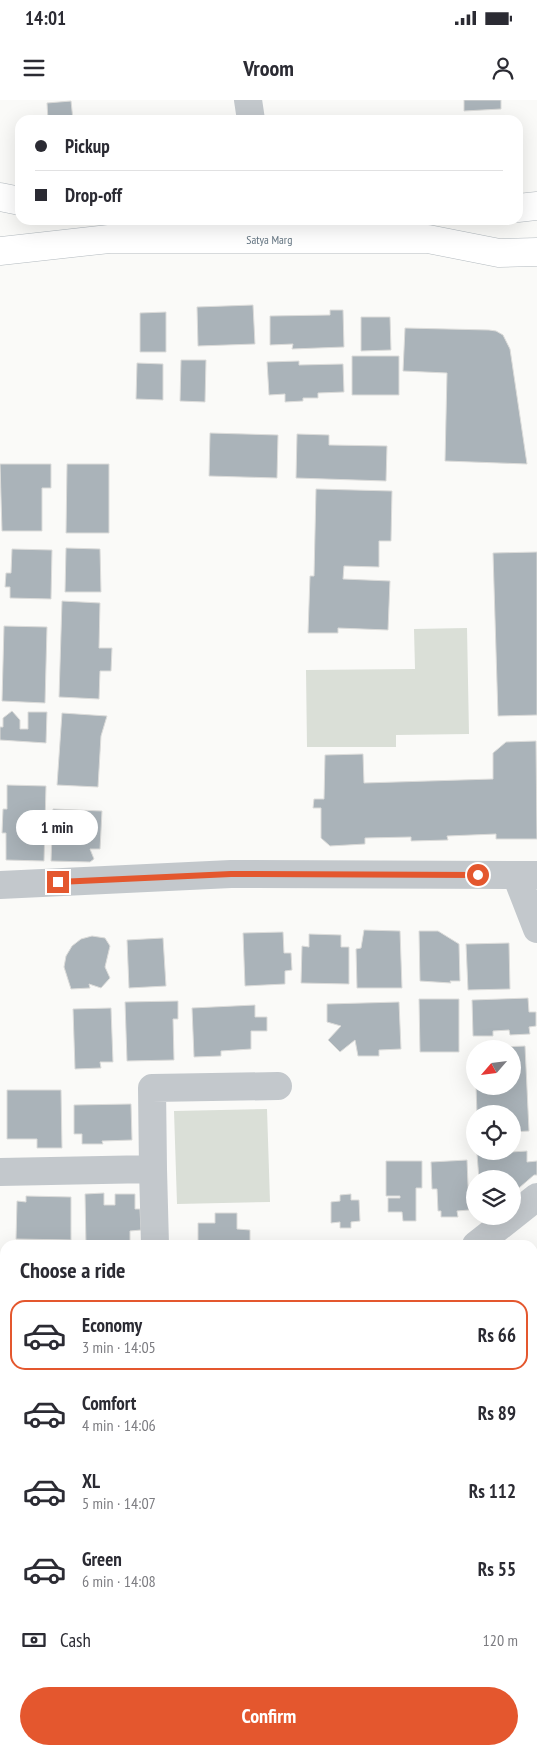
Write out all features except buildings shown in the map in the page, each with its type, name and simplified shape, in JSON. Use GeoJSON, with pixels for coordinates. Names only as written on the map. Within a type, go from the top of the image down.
{"type":"FeatureCollection","features":[{"type":"Feature","properties":{"kind":"main road"},"geometry":{"type":"LineString","coordinates":[[0,197],[15,200]]}},
{"type":"Feature","properties":{"kind":"main road"},"geometry":{"type":"LineString","coordinates":[[523,207],[537,206]]}},
{"type":"Feature","properties":{"kind":"main road","name":"Satya Marg"},"geometry":{"type":"LineString","coordinates":[[0,251],[109,239],[428,239],[499,253],[537,252]]}},
{"type":"Feature","properties":{"kind":"street"},"geometry":{"type":"LineString","coordinates":[[248,100],[250,115]]}},
{"type":"Feature","properties":{"kind":"street"},"geometry":{"type":"LineString","coordinates":[[0,885],[231,874],[527,875],[537,929]]}},
{"type":"Feature","properties":{"kind":"street"},"geometry":{"type":"LineString","coordinates":[[155,1240],[152,1088],[278,1086]]}},
{"type":"Feature","properties":{"kind":"street"},"geometry":{"type":"LineString","coordinates":[[0,1172],[153,1169]]}},
{"type":"Feature","properties":{"kind":"street"},"geometry":{"type":"LineString","coordinates":[[482,1240],[537,1197]]}},
{"type":"Feature","properties":{"kind":"shaded area"},"geometry":{"type":"Polygon","coordinates":[[[467,628],[469,734],[396,735],[396,747],[307,747],[306,670],[415,669],[414,629],[467,628]]]}},
{"type":"Feature","properties":{"kind":"shaded area"},"geometry":{"type":"Polygon","coordinates":[[[267,1109],[270,1202],[177,1204],[174,1111],[267,1109]]]}},
{"type":"Feature","properties":{"kind":"route"},"geometry":{"type":"LineString","coordinates":[[58,882],[231,874],[478,875]]}}]}
